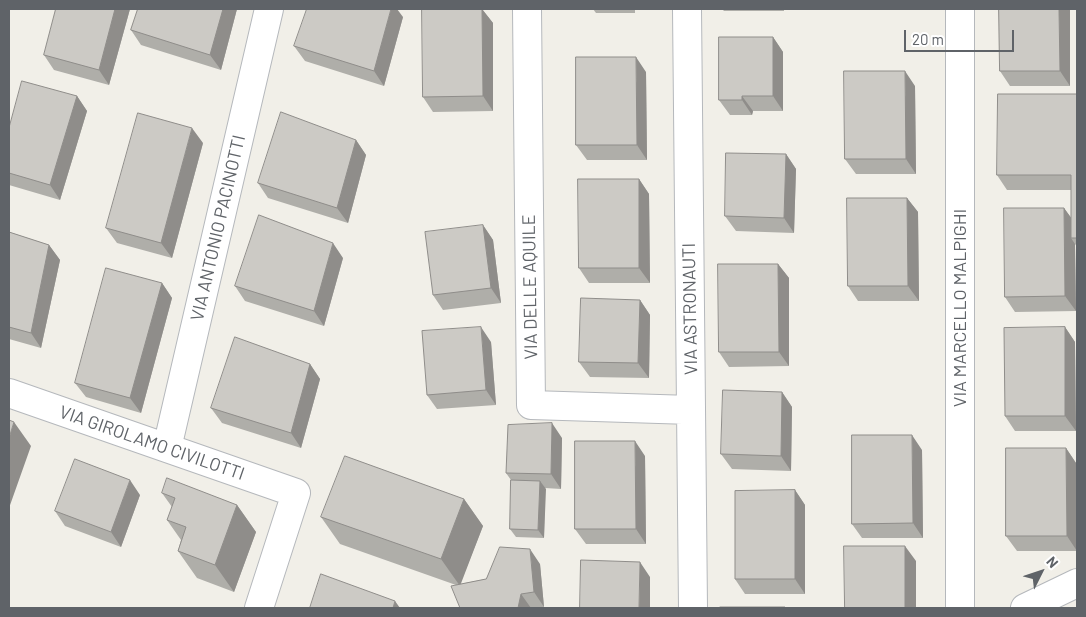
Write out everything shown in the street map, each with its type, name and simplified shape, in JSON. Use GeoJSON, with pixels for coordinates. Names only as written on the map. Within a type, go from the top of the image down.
{"type":"FeatureCollection","features":[{"type":"Feature","properties":{"kind":"street","name":"VIA ANTONIO PACINOTTI"},"geometry":{"type":"LineString","coordinates":[[168,448],[269,9]]}},
{"type":"Feature","properties":{"kind":"street","name":"VIA DELLE AQUILE"},"geometry":{"type":"LineString","coordinates":[[527,9],[531,405],[691,410]]}},
{"type":"Feature","properties":{"kind":"street","name":"VIA ASTRONAUTI"},"geometry":{"type":"LineString","coordinates":[[687,9],[693,608]]}},
{"type":"Feature","properties":{"kind":"street","name":"VIA MARCELLO MALPIGHI"},"geometry":{"type":"LineString","coordinates":[[960,9],[960,608]]}},
{"type":"Feature","properties":{"kind":"street","name":"VIA GIROLAMO CIVILOTTI"},"geometry":{"type":"LineString","coordinates":[[9,393],[296,493],[259,608]]}},
{"type":"Feature","properties":{"kind":"street"},"geometry":{"type":"LineString","coordinates":[[1025,608],[1077,583]]}},
{"type":"Feature","properties":{"kind":"building"},"geometry":{"type":"Polygon","coordinates":[[[56,9],[115,9],[99,70],[44,55],[56,9]]]}},
{"type":"Feature","properties":{"kind":"building"},"geometry":{"type":"Polygon","coordinates":[[[138,9],[223,9],[210,55],[131,30],[138,9]]]}},
{"type":"Feature","properties":{"kind":"building"},"geometry":{"type":"Polygon","coordinates":[[[307,9],[391,9],[374,71],[294,46],[307,9]]]}},
{"type":"Feature","properties":{"kind":"building"},"geometry":{"type":"Polygon","coordinates":[[[422,9],[482,9],[483,96],[423,97],[422,9]]]}},
{"type":"Feature","properties":{"kind":"building"},"geometry":{"type":"Polygon","coordinates":[[[999,9],[1059,9],[1060,71],[1000,71],[999,9]]]}},
{"type":"Feature","properties":{"kind":"building"},"geometry":{"type":"Polygon","coordinates":[[[719,37],[773,37],[773,96],[742,96],[742,100],[719,100],[719,37]]]}},
{"type":"Feature","properties":{"kind":"building"},"geometry":{"type":"Polygon","coordinates":[[[576,57],[636,57],[637,145],[576,145],[576,57]]]}},
{"type":"Feature","properties":{"kind":"building"},"geometry":{"type":"Polygon","coordinates":[[[844,71],[905,71],[906,159],[845,159],[844,71]]]}},
{"type":"Feature","properties":{"kind":"building"},"geometry":{"type":"Polygon","coordinates":[[[22,81],[77,96],[50,185],[9,173],[9,128],[22,81]]]}},
{"type":"Feature","properties":{"kind":"building"},"geometry":{"type":"Polygon","coordinates":[[[998,94],[1077,94],[1077,238],[1071,238],[1071,175],[997,175],[998,94]]]}},
{"type":"Feature","properties":{"kind":"building"},"geometry":{"type":"Polygon","coordinates":[[[281,112],[356,140],[337,208],[258,183],[281,112]]]}},
{"type":"Feature","properties":{"kind":"building"},"geometry":{"type":"Polygon","coordinates":[[[138,113],[192,128],[161,243],[106,228],[138,113]]]}},
{"type":"Feature","properties":{"kind":"building"},"geometry":{"type":"Polygon","coordinates":[[[726,153],[786,154],[784,218],[725,216],[726,153]]]}},
{"type":"Feature","properties":{"kind":"building"},"geometry":{"type":"Polygon","coordinates":[[[578,179],[639,179],[639,268],[579,268],[578,179]]]}},
{"type":"Feature","properties":{"kind":"building"},"geometry":{"type":"Polygon","coordinates":[[[847,198],[907,198],[908,286],[848,286],[847,198]]]}},
{"type":"Feature","properties":{"kind":"building"},"geometry":{"type":"Polygon","coordinates":[[[1004,208],[1064,208],[1065,296],[1005,297],[1004,208]]]}},
{"type":"Feature","properties":{"kind":"building"},"geometry":{"type":"Polygon","coordinates":[[[259,215],[333,243],[314,311],[235,286],[259,215]]]}},
{"type":"Feature","properties":{"kind":"building"},"geometry":{"type":"Polygon","coordinates":[[[483,225],[491,288],[433,295],[425,232],[483,225]]]}},
{"type":"Feature","properties":{"kind":"building"},"geometry":{"type":"Polygon","coordinates":[[[9,232],[49,245],[31,333],[9,327],[9,232]]]}},
{"type":"Feature","properties":{"kind":"building"},"geometry":{"type":"Polygon","coordinates":[[[718,264],[778,264],[779,352],[719,352],[718,264]]]}},
{"type":"Feature","properties":{"kind":"building"},"geometry":{"type":"Polygon","coordinates":[[[106,268],[162,283],[130,398],[75,383],[106,268]]]}},
{"type":"Feature","properties":{"kind":"building"},"geometry":{"type":"Polygon","coordinates":[[[581,298],[640,300],[638,363],[579,362],[581,298]]]}},
{"type":"Feature","properties":{"kind":"building"},"geometry":{"type":"Polygon","coordinates":[[[481,327],[486,390],[427,395],[422,331],[481,327]]]}},
{"type":"Feature","properties":{"kind":"building"},"geometry":{"type":"Polygon","coordinates":[[[1065,327],[1065,416],[1005,416],[1004,328],[1065,327]]]}},
{"type":"Feature","properties":{"kind":"building"},"geometry":{"type":"Polygon","coordinates":[[[235,337],[310,364],[291,433],[211,408],[235,337]]]}},
{"type":"Feature","properties":{"kind":"building"},"geometry":{"type":"Polygon","coordinates":[[[723,390],[782,392],[781,456],[721,454],[723,390]]]}},
{"type":"Feature","properties":{"kind":"building"},"geometry":{"type":"Polygon","coordinates":[[[9,420],[14,422],[9,438],[9,420]]]}},
{"type":"Feature","properties":{"kind":"building"},"geometry":{"type":"Polygon","coordinates":[[[552,423],[551,474],[506,473],[508,425],[552,423]]]}},
{"type":"Feature","properties":{"kind":"building"},"geometry":{"type":"Polygon","coordinates":[[[852,435],[912,435],[913,523],[852,524],[852,435]]]}},
{"type":"Feature","properties":{"kind":"building"},"geometry":{"type":"Polygon","coordinates":[[[575,441],[635,441],[636,529],[575,529],[575,441]]]}},
{"type":"Feature","properties":{"kind":"building"},"geometry":{"type":"Polygon","coordinates":[[[1006,448],[1066,448],[1067,536],[1006,536],[1006,448]]]}},
{"type":"Feature","properties":{"kind":"building"},"geometry":{"type":"Polygon","coordinates":[[[345,456],[464,499],[441,559],[321,517],[345,456]]]}},
{"type":"Feature","properties":{"kind":"building"},"geometry":{"type":"Polygon","coordinates":[[[75,459],[130,480],[111,532],[55,511],[75,459]]]}},
{"type":"Feature","properties":{"kind":"building"},"geometry":{"type":"Polygon","coordinates":[[[167,478],[237,505],[215,565],[178,551],[186,527],[167,520],[175,498],[162,493],[167,478]]]}},
{"type":"Feature","properties":{"kind":"building"},"geometry":{"type":"Polygon","coordinates":[[[511,480],[540,481],[538,530],[510,529],[511,480]]]}},
{"type":"Feature","properties":{"kind":"building"},"geometry":{"type":"Polygon","coordinates":[[[795,490],[795,579],[735,579],[735,491],[795,490]]]}},
{"type":"Feature","properties":{"kind":"building"},"geometry":{"type":"Polygon","coordinates":[[[844,546],[905,546],[905,608],[845,608],[844,546]]]}},
{"type":"Feature","properties":{"kind":"building"},"geometry":{"type":"Polygon","coordinates":[[[500,547],[530,549],[534,592],[521,594],[518,608],[460,608],[451,586],[486,579],[500,547]]]}},
{"type":"Feature","properties":{"kind":"building"},"geometry":{"type":"Polygon","coordinates":[[[581,560],[640,562],[639,608],[580,608],[581,560]]]}},
{"type":"Feature","properties":{"kind":"building"},"geometry":{"type":"Polygon","coordinates":[[[321,574],[395,601],[393,608],[310,608],[321,574]]]}},
{"type":"Feature","properties":{"kind":"building"},"geometry":{"type":"Polygon","coordinates":[[[785,607],[785,608],[720,608],[785,607]]]}}]}
